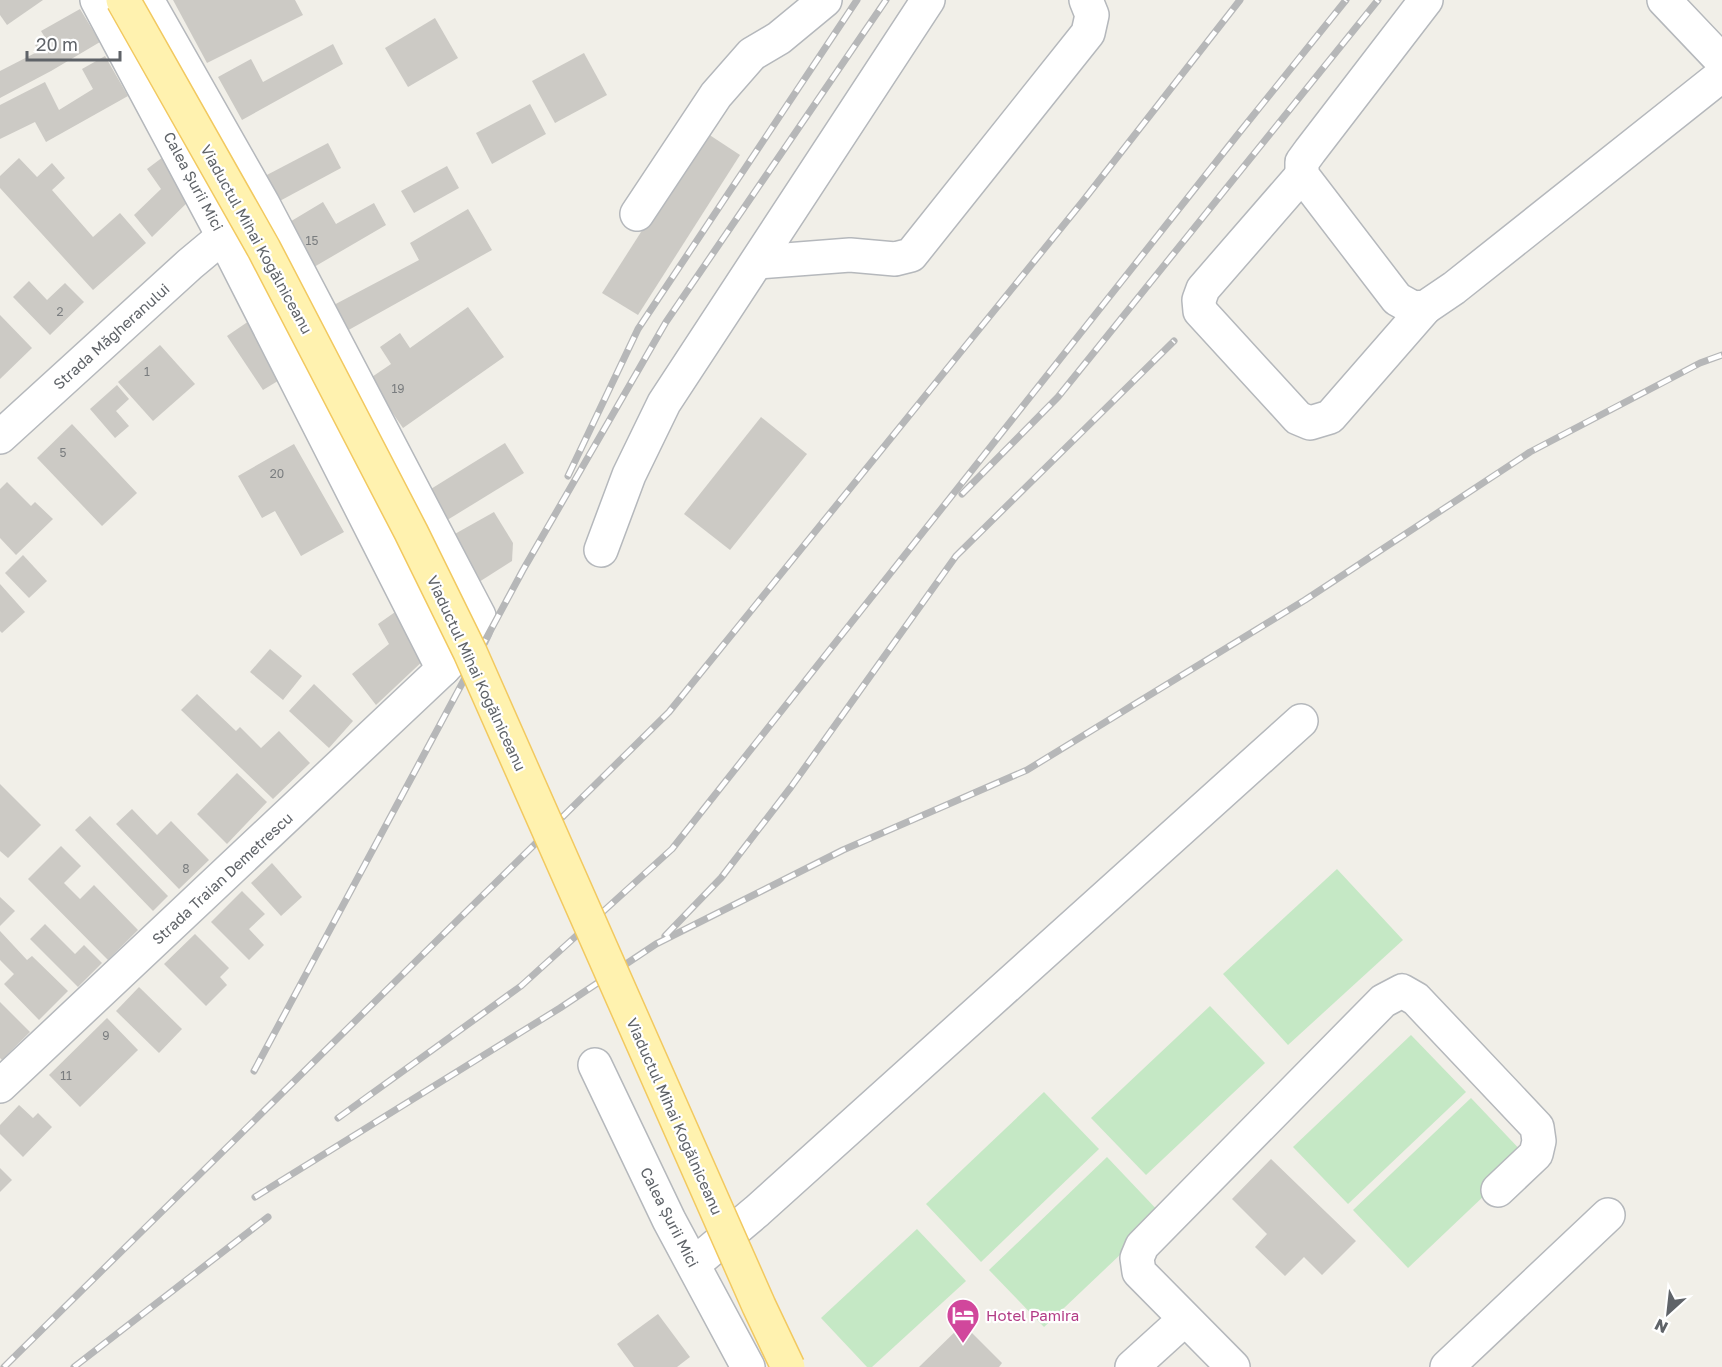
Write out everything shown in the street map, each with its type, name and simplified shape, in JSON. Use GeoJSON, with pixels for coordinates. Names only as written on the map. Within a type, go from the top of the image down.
{"type":"FeatureCollection","features":[{"type":"Feature","properties":{"kind":"main road","name":"Viaductul Mihai Kogălniceanu"},"geometry":{"type":"LineString","coordinates":[[123,0],[264,249],[411,532],[470,652],[788,1367]]}},
{"type":"Feature","properties":{"kind":"street","name":"Calea Șurii Mici"},"geometry":{"type":"LineString","coordinates":[[97,0],[223,236],[263,204]]}},
{"type":"Feature","properties":{"kind":"street"},"geometry":{"type":"LineString","coordinates":[[147,0],[263,204]]}},
{"type":"Feature","properties":{"kind":"street"},"geometry":{"type":"LineString","coordinates":[[637,214],[717,95],[752,54],[779,38],[825,0]]}},
{"type":"Feature","properties":{"kind":"street"},"geometry":{"type":"LineString","coordinates":[[601,550],[629,475],[664,403],[928,0]]}},
{"type":"Feature","properties":{"kind":"street"},"geometry":{"type":"LineString","coordinates":[[758,262],[850,255],[895,259],[911,255],[1088,33],[1092,15],[1086,0]]}},
{"type":"Feature","properties":{"kind":"street"},"geometry":{"type":"LineString","coordinates":[[1426,0],[1302,162],[1302,174],[1398,299],[1413,308],[1426,307]]}},
{"type":"Feature","properties":{"kind":"street"},"geometry":{"type":"LineString","coordinates":[[1664,0],[1722,61]]}},
{"type":"Feature","properties":{"kind":"street"},"geometry":{"type":"LineString","coordinates":[[1302,174],[1203,289],[1199,300],[1200,311],[1298,418],[1310,423],[1330,417],[1426,307],[1454,288],[1722,75]]}},
{"type":"Feature","properties":{"kind":"street","name":"Strada Traian Demetrescu"},"geometry":{"type":"LineString","coordinates":[[0,1086],[443,669],[477,629],[479,616],[263,204]]}},
{"type":"Feature","properties":{"kind":"street","name":"Strada Măgheranului"},"geometry":{"type":"LineString","coordinates":[[0,437],[223,236]]}},
{"type":"Feature","properties":{"kind":"street"},"geometry":{"type":"LineString","coordinates":[[223,236],[443,669]]}},
{"type":"Feature","properties":{"kind":"street"},"geometry":{"type":"LineString","coordinates":[[694,1264],[757,1211],[1301,721]]}},
{"type":"Feature","properties":{"kind":"street"},"geometry":{"type":"LineString","coordinates":[[1233,1367],[1139,1272],[1137,1258],[1142,1246],[1383,1001],[1402,991],[1416,999],[1537,1127],[1539,1141],[1536,1154],[1498,1190]]}},
{"type":"Feature","properties":{"kind":"street","name":"Calea Șurii Mici"},"geometry":{"type":"LineString","coordinates":[[595,1065],[742,1365]]}},
{"type":"Feature","properties":{"kind":"street"},"geometry":{"type":"LineString","coordinates":[[1447,1367],[1608,1215]]}},
{"type":"Feature","properties":{"kind":"street"},"geometry":{"type":"LineString","coordinates":[[1132,1367],[1185,1319]]}},
{"type":"Feature","properties":{"kind":"green space"},"geometry":{"type":"Polygon","coordinates":[[[1337,869],[1403,940],[1288,1045],[1223,974],[1337,869]]]}},
{"type":"Feature","properties":{"kind":"green space"},"geometry":{"type":"Polygon","coordinates":[[[1210,1006],[1265,1063],[1146,1175],[1091,1118],[1210,1006]]]}},
{"type":"Feature","properties":{"kind":"green space"},"geometry":{"type":"Polygon","coordinates":[[[1411,1035],[1466,1092],[1348,1204],[1293,1147],[1411,1035]]]}},
{"type":"Feature","properties":{"kind":"green space"},"geometry":{"type":"Polygon","coordinates":[[[1044,1092],[1099,1149],[981,1262],[926,1204],[1044,1092]]]}},
{"type":"Feature","properties":{"kind":"green space"},"geometry":{"type":"Polygon","coordinates":[[[1471,1098],[1526,1156],[1408,1268],[1353,1210],[1471,1098]]]}},
{"type":"Feature","properties":{"kind":"green space"},"geometry":{"type":"Polygon","coordinates":[[[1107,1157],[1162,1215],[1044,1327],[989,1270],[1107,1157]]]}},
{"type":"Feature","properties":{"kind":"green space"},"geometry":{"type":"Polygon","coordinates":[[[917,1229],[966,1281],[872,1367],[867,1367],[821,1318],[917,1229]]]}},
{"type":"Feature","properties":{"kind":"building"},"geometry":{"type":"Polygon","coordinates":[[[0,0],[43,0],[7,25],[0,15],[0,0]]]}},
{"type":"Feature","properties":{"kind":"building"},"geometry":{"type":"Polygon","coordinates":[[[173,0],[295,0],[303,15],[207,63],[173,0]]]}},
{"type":"Feature","properties":{"kind":"building"},"geometry":{"type":"Polygon","coordinates":[[[80,9],[100,42],[0,98],[0,71],[39,51],[35,45],[46,39],[41,31],[80,9]]]}},
{"type":"Feature","properties":{"kind":"building"},"geometry":{"type":"Polygon","coordinates":[[[435,18],[458,58],[408,87],[385,48],[435,18]]]}},
{"type":"Feature","properties":{"kind":"building"},"geometry":{"type":"Polygon","coordinates":[[[333,44],[343,64],[242,120],[218,77],[251,59],[263,82],[333,44]]]}},
{"type":"Feature","properties":{"kind":"building"},"geometry":{"type":"Polygon","coordinates":[[[584,53],[607,95],[555,123],[532,81],[584,53]]]}},
{"type":"Feature","properties":{"kind":"building"},"geometry":{"type":"Polygon","coordinates":[[[105,56],[128,96],[46,142],[35,122],[0,139],[0,105],[45,82],[59,110],[93,89],[82,69],[105,56]]]}},
{"type":"Feature","properties":{"kind":"building"},"geometry":{"type":"Polygon","coordinates":[[[530,104],[546,134],[492,164],[476,133],[530,104]]]}},
{"type":"Feature","properties":{"kind":"building"},"geometry":{"type":"Polygon","coordinates":[[[705,132],[740,155],[638,315],[602,293],[705,132]]]}},
{"type":"Feature","properties":{"kind":"building"},"geometry":{"type":"Polygon","coordinates":[[[328,143],[341,168],[276,203],[263,177],[328,143]]]}},
{"type":"Feature","properties":{"kind":"building"},"geometry":{"type":"Polygon","coordinates":[[[167,154],[192,198],[152,237],[134,215],[161,189],[147,169],[167,154]]]}},
{"type":"Feature","properties":{"kind":"building"},"geometry":{"type":"Polygon","coordinates":[[[19,158],[37,177],[52,163],[65,178],[52,190],[93,237],[120,213],[146,243],[93,290],[0,188],[0,176],[19,158]]]}},
{"type":"Feature","properties":{"kind":"building"},"geometry":{"type":"Polygon","coordinates":[[[447,166],[459,188],[414,213],[401,191],[447,166]]]}},
{"type":"Feature","properties":{"kind":"building"},"geometry":{"type":"Polygon","coordinates":[[[323,202],[336,224],[374,203],[386,225],[314,267],[288,223],[323,202]]]}},
{"type":"Feature","properties":{"kind":"building"},"geometry":{"type":"Polygon","coordinates":[[[468,209],[492,250],[345,332],[330,307],[419,260],[410,243],[468,209]]]}},
{"type":"Feature","properties":{"kind":"building"},"geometry":{"type":"Polygon","coordinates":[[[29,281],[47,300],[65,283],[84,302],[50,335],[13,297],[29,281]]]}},
{"type":"Feature","properties":{"kind":"building"},"geometry":{"type":"Polygon","coordinates":[[[468,307],[504,357],[403,428],[369,379],[391,364],[380,347],[400,333],[410,348],[468,307]]]}},
{"type":"Feature","properties":{"kind":"building"},"geometry":{"type":"Polygon","coordinates":[[[0,315],[32,348],[0,379],[0,315]]]}},
{"type":"Feature","properties":{"kind":"building"},"geometry":{"type":"Polygon","coordinates":[[[249,321],[286,376],[263,390],[227,336],[249,321]]]}},
{"type":"Feature","properties":{"kind":"building"},"geometry":{"type":"Polygon","coordinates":[[[160,345],[195,384],[153,421],[118,382],[160,345]]]}},
{"type":"Feature","properties":{"kind":"building"},"geometry":{"type":"Polygon","coordinates":[[[117,385],[129,399],[116,411],[129,426],[115,438],[90,409],[117,385]]]}},
{"type":"Feature","properties":{"kind":"building"},"geometry":{"type":"Polygon","coordinates":[[[761,417],[807,454],[730,550],[684,514],[761,417]]]}},
{"type":"Feature","properties":{"kind":"building"},"geometry":{"type":"Polygon","coordinates":[[[72,424],[137,493],[102,526],[37,458],[72,424]]]}},
{"type":"Feature","properties":{"kind":"building"},"geometry":{"type":"Polygon","coordinates":[[[505,443],[524,473],[444,522],[426,492],[505,443]]]}},
{"type":"Feature","properties":{"kind":"building"},"geometry":{"type":"Polygon","coordinates":[[[294,444],[344,532],[301,556],[275,511],[262,518],[238,476],[294,444]]]}},
{"type":"Feature","properties":{"kind":"building"},"geometry":{"type":"Polygon","coordinates":[[[7,482],[31,506],[35,502],[53,519],[16,555],[0,538],[0,489],[7,482]]]}},
{"type":"Feature","properties":{"kind":"building"},"geometry":{"type":"Polygon","coordinates":[[[494,512],[513,543],[512,561],[479,582],[453,535],[494,512]]]}},
{"type":"Feature","properties":{"kind":"building"},"geometry":{"type":"Polygon","coordinates":[[[23,555],[47,581],[29,598],[5,573],[23,555]]]}},
{"type":"Feature","properties":{"kind":"building"},"geometry":{"type":"Polygon","coordinates":[[[0,584],[25,612],[2,633],[0,631],[0,584]]]}},
{"type":"Feature","properties":{"kind":"building"},"geometry":{"type":"Polygon","coordinates":[[[398,610],[427,657],[376,705],[352,674],[389,644],[378,624],[398,610]]]}},
{"type":"Feature","properties":{"kind":"building"},"geometry":{"type":"Polygon","coordinates":[[[270,649],[302,676],[283,700],[250,672],[270,649]]]}},
{"type":"Feature","properties":{"kind":"building"},"geometry":{"type":"Polygon","coordinates":[[[314,684],[353,721],[329,748],[289,711],[314,684]]]}},
{"type":"Feature","properties":{"kind":"building"},"geometry":{"type":"Polygon","coordinates":[[[197,694],[236,731],[240,727],[261,748],[279,731],[310,763],[273,799],[181,710],[197,694]]]}},
{"type":"Feature","properties":{"kind":"building"},"geometry":{"type":"Polygon","coordinates":[[[237,773],[267,802],[227,844],[197,814],[237,773]]]}},
{"type":"Feature","properties":{"kind":"building"},"geometry":{"type":"Polygon","coordinates":[[[0,784],[41,825],[8,858],[0,851],[0,784]]]}},
{"type":"Feature","properties":{"kind":"building"},"geometry":{"type":"Polygon","coordinates":[[[132,809],[157,835],[171,821],[209,860],[179,889],[116,824],[132,809]]]}},
{"type":"Feature","properties":{"kind":"building"},"geometry":{"type":"Polygon","coordinates":[[[90,816],[168,896],[153,911],[75,830],[90,816]]]}},
{"type":"Feature","properties":{"kind":"building"},"geometry":{"type":"Polygon","coordinates":[[[61,846],[81,866],[64,883],[80,899],[94,885],[138,930],[108,960],[28,879],[61,846]]]}},
{"type":"Feature","properties":{"kind":"building"},"geometry":{"type":"Polygon","coordinates":[[[272,863],[302,897],[281,916],[251,883],[272,863]]]}},
{"type":"Feature","properties":{"kind":"building"},"geometry":{"type":"Polygon","coordinates":[[[242,891],[265,914],[249,929],[264,945],[249,960],[211,922],[242,891]]]}},
{"type":"Feature","properties":{"kind":"building"},"geometry":{"type":"Polygon","coordinates":[[[0,897],[15,911],[0,926],[0,897]]]}},
{"type":"Feature","properties":{"kind":"building"},"geometry":{"type":"Polygon","coordinates":[[[45,924],[75,954],[84,945],[102,963],[78,987],[30,939],[45,924]]]}},
{"type":"Feature","properties":{"kind":"building"},"geometry":{"type":"Polygon","coordinates":[[[0,931],[27,960],[32,956],[68,991],[39,1020],[4,984],[14,974],[0,960],[0,931]]]}},
{"type":"Feature","properties":{"kind":"building"},"geometry":{"type":"Polygon","coordinates":[[[195,934],[229,968],[220,977],[227,985],[206,1006],[164,964],[195,934]]]}},
{"type":"Feature","properties":{"kind":"building"},"geometry":{"type":"Polygon","coordinates":[[[139,987],[182,1029],[159,1053],[116,1011],[139,987]]]}},
{"type":"Feature","properties":{"kind":"building"},"geometry":{"type":"Polygon","coordinates":[[[0,1002],[30,1032],[2,1060],[0,1058],[0,1002]]]}},
{"type":"Feature","properties":{"kind":"building"},"geometry":{"type":"Polygon","coordinates":[[[107,1018],[138,1050],[80,1107],[49,1075],[107,1018]]]}},
{"type":"Feature","properties":{"kind":"building"},"geometry":{"type":"Polygon","coordinates":[[[19,1105],[33,1118],[38,1113],[52,1127],[23,1157],[0,1134],[0,1125],[19,1105]]]}},
{"type":"Feature","properties":{"kind":"building"},"geometry":{"type":"Polygon","coordinates":[[[1271,1159],[1356,1241],[1322,1275],[1304,1257],[1285,1276],[1255,1247],[1267,1234],[1232,1199],[1271,1159]]]}},
{"type":"Feature","properties":{"kind":"building"},"geometry":{"type":"Polygon","coordinates":[[[0,1168],[12,1180],[0,1192],[0,1168]]]}},
{"type":"Feature","properties":{"kind":"building"},"geometry":{"type":"Polygon","coordinates":[[[658,1314],[690,1357],[677,1367],[634,1367],[617,1344],[658,1314]]]}},
{"type":"Feature","properties":{"kind":"building","name":"Hotel Pamira"},"geometry":{"type":"Polygon","coordinates":[[[963,1324],[1002,1363],[999,1367],[919,1367],[963,1324]]]}},
{"type":"Feature","properties":{"kind":"railway"},"geometry":{"type":"LineString","coordinates":[[568,476],[638,329],[857,0]]}},
{"type":"Feature","properties":{"kind":"railway"},"geometry":{"type":"LineString","coordinates":[[254,1071],[523,570],[666,322],[886,0]]}},
{"type":"Feature","properties":{"kind":"railway"},"geometry":{"type":"LineString","coordinates":[[4,1367],[669,712],[1083,201],[1240,0]]}},
{"type":"Feature","properties":{"kind":"railway"},"geometry":{"type":"LineString","coordinates":[[338,1118],[521,986],[672,849],[1346,0]]}},
{"type":"Feature","properties":{"kind":"railway"},"geometry":{"type":"LineString","coordinates":[[962,494],[1058,397],[1378,0]]}},
{"type":"Feature","properties":{"kind":"railway"},"geometry":{"type":"LineString","coordinates":[[665,936],[721,878],[791,787],[956,556],[1174,341]]}},
{"type":"Feature","properties":{"kind":"railway"},"geometry":{"type":"LineString","coordinates":[[255,1197],[560,1008],[656,944],[843,850],[1027,770],[1305,600],[1530,452],[1700,363],[1722,355]]}},
{"type":"Feature","properties":{"kind":"railway"},"geometry":{"type":"LineString","coordinates":[[74,1367],[268,1217]]}},
{"type":"Feature","properties":{"kind":"place","name":"Hotel Pamira"},"geometry":{"type":"Point","coordinates":[963,1344]}}]}
